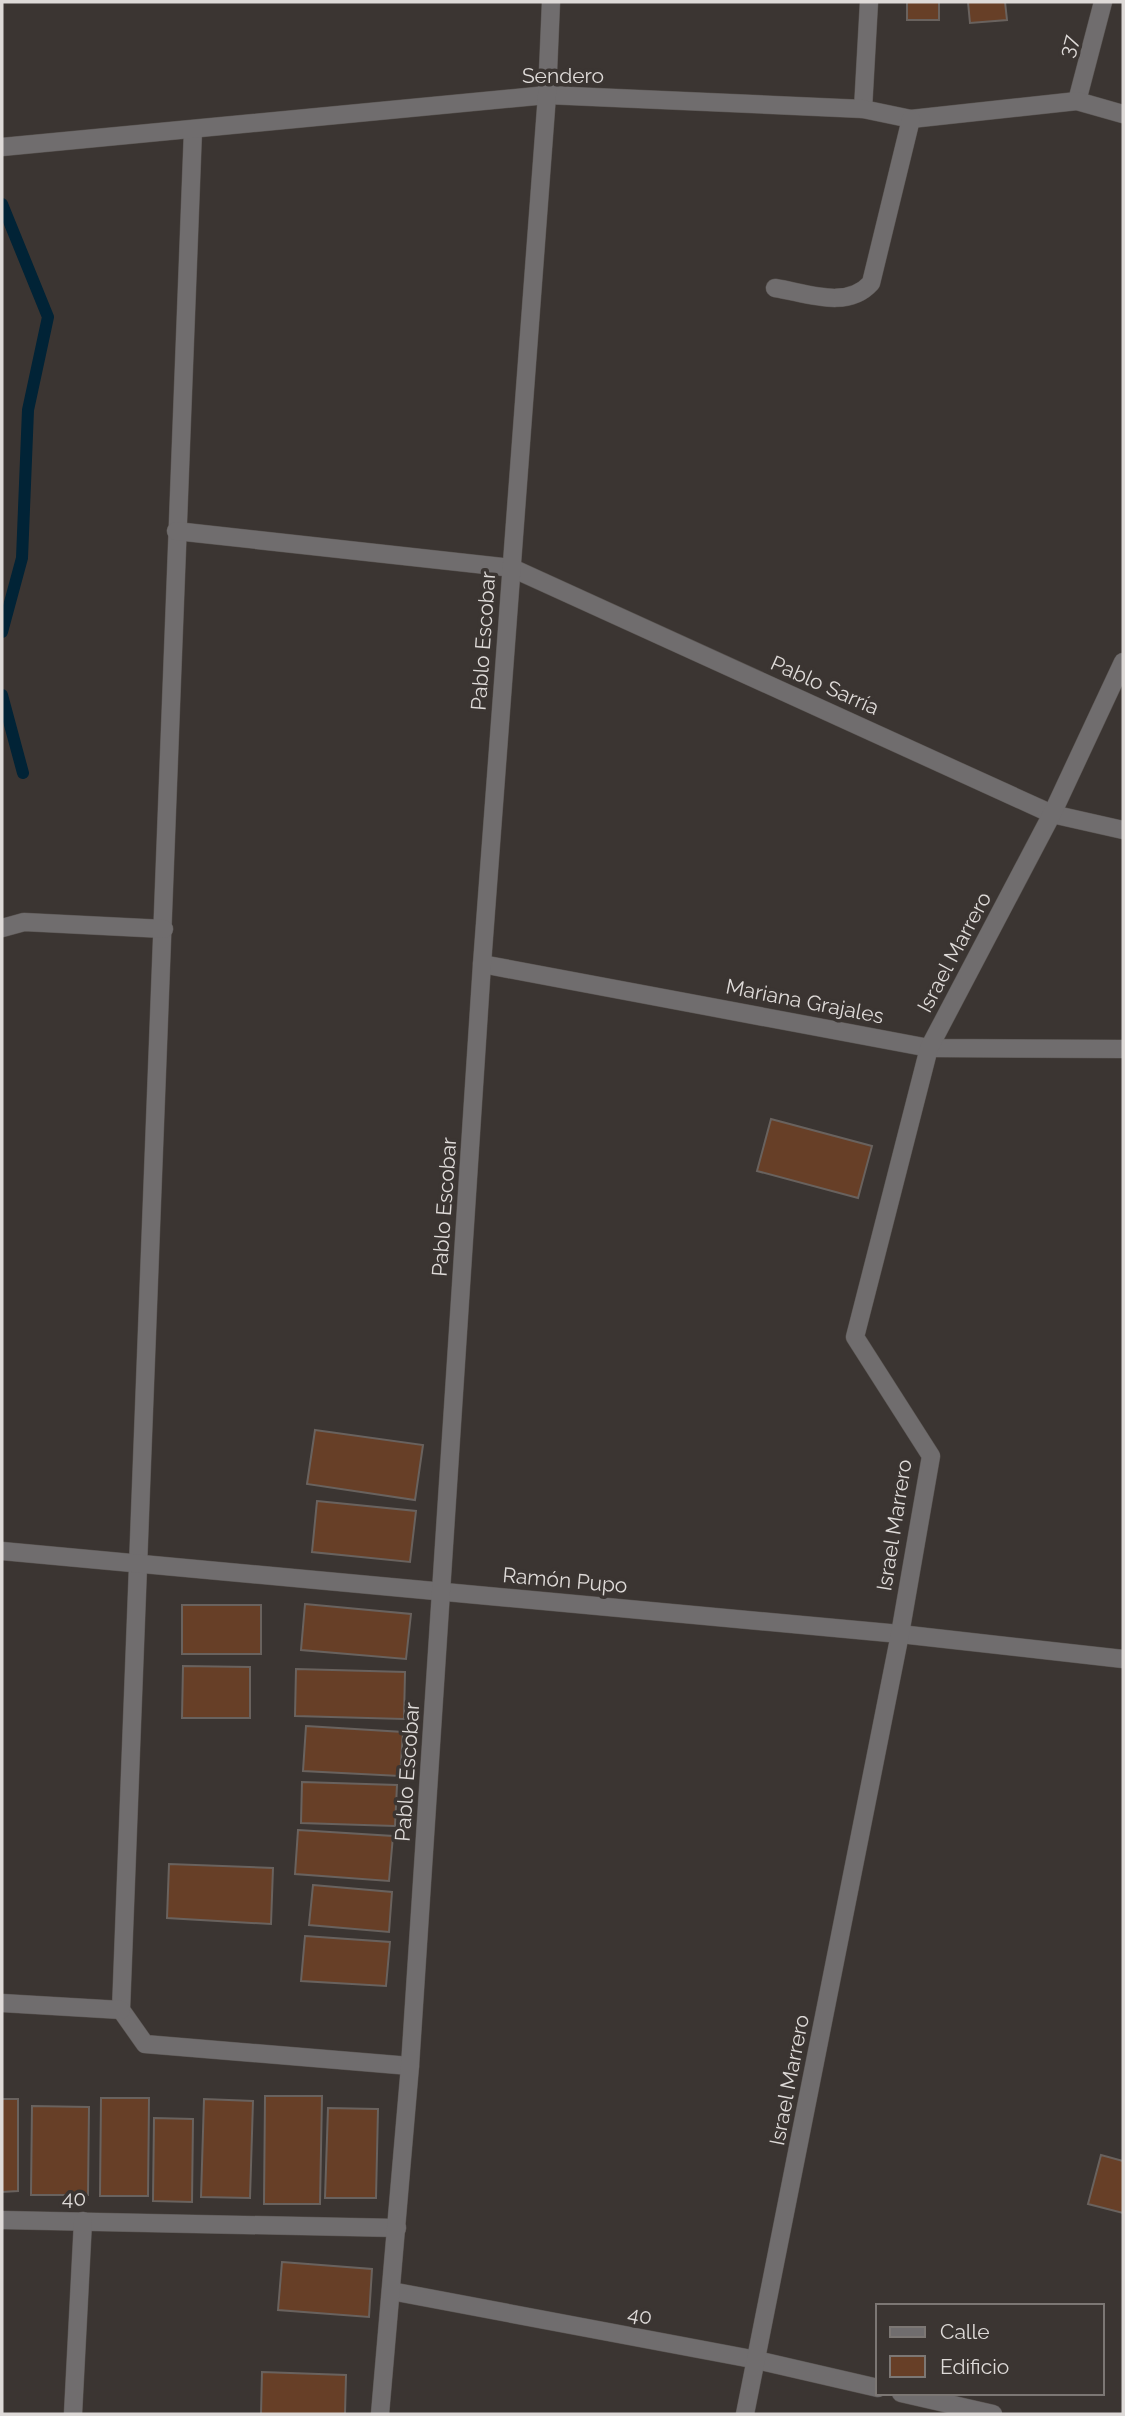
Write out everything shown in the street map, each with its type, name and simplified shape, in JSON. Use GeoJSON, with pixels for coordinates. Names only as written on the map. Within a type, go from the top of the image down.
{"type":"FeatureCollection","features":[{"type":"Feature","properties":{"kind":"street","name":"Pablo Escobar"},"geometry":{"type":"LineString","coordinates":[[380,2414],[410,2066],[482,964],[547,95],[551,2]]}},
{"type":"Feature","properties":{"kind":"street"},"geometry":{"type":"LineString","coordinates":[[863,109],[869,2]]}},
{"type":"Feature","properties":{"kind":"street","name":"37"},"geometry":{"type":"LineString","coordinates":[[1077,101],[1102,2]]}},
{"type":"Feature","properties":{"kind":"street","name":"Sendero"},"geometry":{"type":"LineString","coordinates":[[2,147],[547,95],[863,109],[911,119],[1077,101],[1123,114]]}},
{"type":"Feature","properties":{"kind":"street"},"geometry":{"type":"LineString","coordinates":[[775,288],[845,300],[861,295],[871,283],[911,119]]}},
{"type":"Feature","properties":{"kind":"street"},"geometry":{"type":"LineString","coordinates":[[193,130],[121,2010],[145,2045],[410,2066]]}},
{"type":"Feature","properties":{"kind":"street","name":"Pablo Sarría"},"geometry":{"type":"LineString","coordinates":[[176,531],[512,568],[1052,814],[1123,830]]}},
{"type":"Feature","properties":{"kind":"street","name":"Israel Marrero"},"geometry":{"type":"LineString","coordinates":[[745,2414],[900,1634],[931,1456],[855,1337],[929,1048],[1052,814],[1123,662]]}},
{"type":"Feature","properties":{"kind":"street"},"geometry":{"type":"LineString","coordinates":[[2,928],[24,922],[164,929]]}},
{"type":"Feature","properties":{"kind":"street","name":"Mariana Grajales"},"geometry":{"type":"LineString","coordinates":[[482,964],[929,1048],[1123,1049]]}},
{"type":"Feature","properties":{"kind":"street","name":"Ramón Pupo"},"geometry":{"type":"LineString","coordinates":[[2,1551],[900,1634],[1123,1659]]}},
{"type":"Feature","properties":{"kind":"street"},"geometry":{"type":"LineString","coordinates":[[2,2003],[121,2010]]}},
{"type":"Feature","properties":{"kind":"street","name":"40"},"geometry":{"type":"LineString","coordinates":[[2,2220],[397,2228]]}},
{"type":"Feature","properties":{"kind":"street"},"geometry":{"type":"LineString","coordinates":[[73,2414],[83,2221]]}},
{"type":"Feature","properties":{"kind":"street","name":"40"},"geometry":{"type":"LineString","coordinates":[[391,2291],[757,2360],[876,2388]]}},
{"type":"Feature","properties":{"kind":"street"},"geometry":{"type":"LineString","coordinates":[[910,2395],[993,2414]]}},
{"type":"Feature","properties":{"kind":"building"},"geometry":{"type":"Polygon","coordinates":[[[907,2],[939,2],[939,20],[907,20],[907,2]]]}},
{"type":"Feature","properties":{"kind":"building"},"geometry":{"type":"Polygon","coordinates":[[[968,2],[1005,2],[1007,20],[970,23],[968,2]]]}},
{"type":"Feature","properties":{"kind":"building"},"geometry":{"type":"Polygon","coordinates":[[[771,1119],[872,1146],[858,1198],[757,1171],[771,1119]]]}},
{"type":"Feature","properties":{"kind":"building"},"geometry":{"type":"Polygon","coordinates":[[[315,1430],[423,1445],[415,1500],[307,1484],[315,1430]]]}},
{"type":"Feature","properties":{"kind":"building"},"geometry":{"type":"Polygon","coordinates":[[[317,1501],[416,1511],[410,1562],[312,1552],[317,1501]]]}},
{"type":"Feature","properties":{"kind":"building"},"geometry":{"type":"Polygon","coordinates":[[[305,1604],[411,1614],[406,1659],[301,1650],[305,1604]]]}},
{"type":"Feature","properties":{"kind":"building"},"geometry":{"type":"Polygon","coordinates":[[[182,1605],[261,1605],[261,1654],[182,1654],[182,1605]]]}},
{"type":"Feature","properties":{"kind":"building"},"geometry":{"type":"Polygon","coordinates":[[[183,1666],[250,1667],[250,1718],[182,1718],[183,1666]]]}},
{"type":"Feature","properties":{"kind":"building"},"geometry":{"type":"Polygon","coordinates":[[[296,1669],[405,1672],[404,1719],[295,1716],[296,1669]]]}},
{"type":"Feature","properties":{"kind":"building"},"geometry":{"type":"Polygon","coordinates":[[[306,1726],[403,1732],[400,1776],[303,1771],[306,1726]]]}},
{"type":"Feature","properties":{"kind":"building"},"geometry":{"type":"Polygon","coordinates":[[[302,1782],[397,1785],[395,1826],[301,1823],[302,1782]]]}},
{"type":"Feature","properties":{"kind":"building"},"geometry":{"type":"Polygon","coordinates":[[[298,1830],[393,1836],[389,1881],[295,1874],[298,1830]]]}},
{"type":"Feature","properties":{"kind":"building"},"geometry":{"type":"Polygon","coordinates":[[[169,1864],[273,1868],[271,1924],[167,1918],[169,1864]]]}},
{"type":"Feature","properties":{"kind":"building"},"geometry":{"type":"Polygon","coordinates":[[[313,1885],[392,1892],[389,1932],[309,1925],[313,1885]]]}},
{"type":"Feature","properties":{"kind":"building"},"geometry":{"type":"Polygon","coordinates":[[[305,1936],[390,1942],[386,1986],[301,1981],[305,1936]]]}},
{"type":"Feature","properties":{"kind":"building"},"geometry":{"type":"Polygon","coordinates":[[[265,2096],[322,2096],[320,2204],[264,2204],[265,2096]]]}},
{"type":"Feature","properties":{"kind":"building"},"geometry":{"type":"Polygon","coordinates":[[[101,2098],[149,2098],[148,2196],[100,2196],[101,2098]]]}},
{"type":"Feature","properties":{"kind":"building"},"geometry":{"type":"Polygon","coordinates":[[[2,2099],[18,2099],[18,2191],[2,2192],[2,2099]]]}},
{"type":"Feature","properties":{"kind":"building"},"geometry":{"type":"Polygon","coordinates":[[[204,2099],[253,2101],[250,2198],[201,2197],[204,2099]]]}},
{"type":"Feature","properties":{"kind":"building"},"geometry":{"type":"Polygon","coordinates":[[[32,2106],[89,2107],[88,2195],[31,2195],[32,2106]]]}},
{"type":"Feature","properties":{"kind":"building"},"geometry":{"type":"Polygon","coordinates":[[[328,2108],[378,2109],[376,2198],[325,2198],[328,2108]]]}},
{"type":"Feature","properties":{"kind":"building"},"geometry":{"type":"Polygon","coordinates":[[[154,2118],[193,2119],[192,2202],[153,2201],[154,2118]]]}},
{"type":"Feature","properties":{"kind":"building"},"geometry":{"type":"Polygon","coordinates":[[[1101,2155],[1123,2161],[1123,2213],[1088,2204],[1101,2155]]]}},
{"type":"Feature","properties":{"kind":"building"},"geometry":{"type":"Polygon","coordinates":[[[282,2262],[372,2269],[369,2317],[278,2310],[282,2262]]]}},
{"type":"Feature","properties":{"kind":"building"},"geometry":{"type":"Polygon","coordinates":[[[262,2372],[346,2375],[345,2414],[261,2414],[262,2372]]]}},
{"type":"Feature","properties":{"kind":"waterway"},"geometry":{"type":"LineString","coordinates":[[2,204],[48,317],[28,410],[22,558],[2,632]]}},
{"type":"Feature","properties":{"kind":"waterway"},"geometry":{"type":"LineString","coordinates":[[2,695],[23,773]]}}]}
